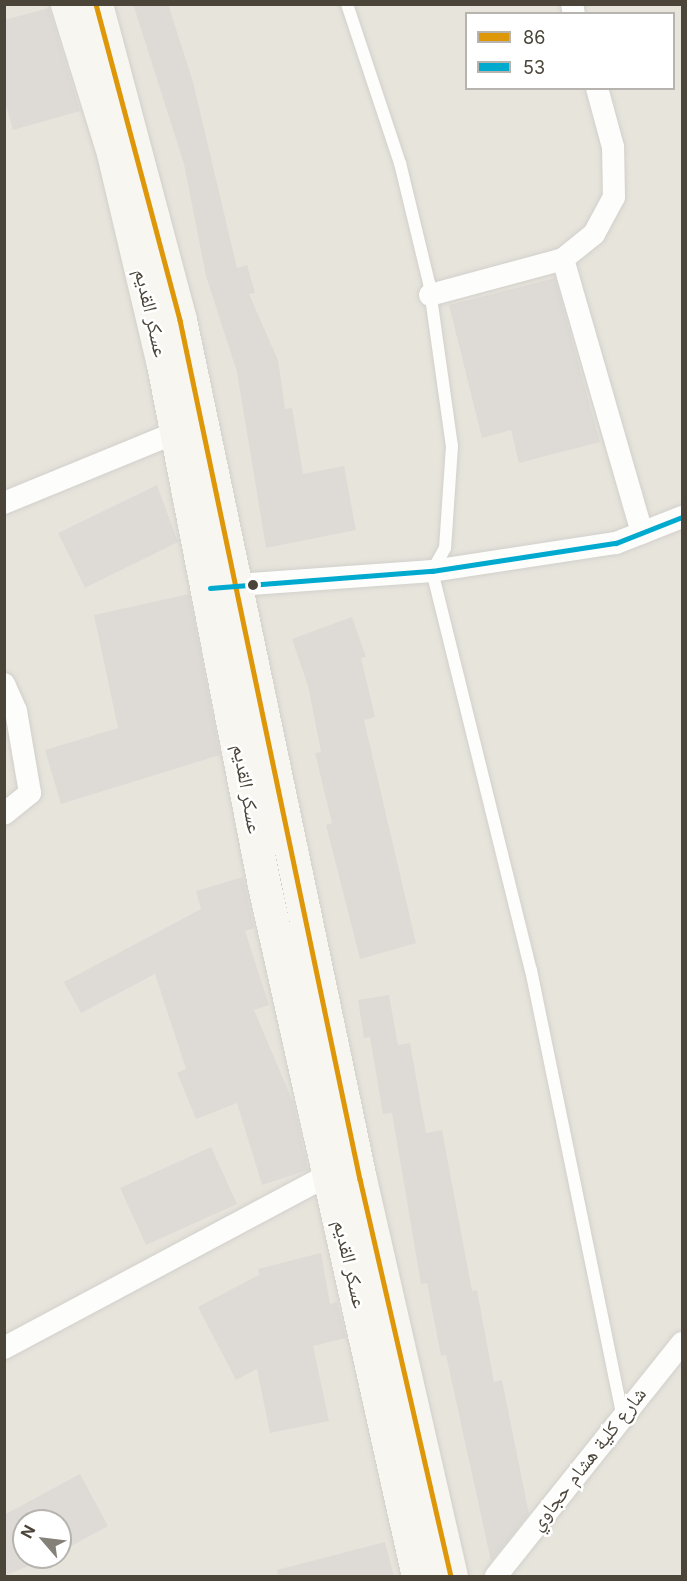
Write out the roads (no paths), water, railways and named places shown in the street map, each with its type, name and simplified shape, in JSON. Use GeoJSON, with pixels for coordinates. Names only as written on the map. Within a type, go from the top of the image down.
{"type":"FeatureCollection","features":[{"type":"Feature","properties":{"kind":"street","name":"عسكر القديم"},"geometry":{"type":"LineString","coordinates":[[68,4],[113,153],[177,432],[222,586]]}},
{"type":"Feature","properties":{"kind":"street","name":"عسكر القديم"},"geometry":{"type":"LineString","coordinates":[[96,4],[177,309],[222,586],[345,1177],[418,1576]]}},
{"type":"Feature","properties":{"kind":"street"},"geometry":{"type":"LineString","coordinates":[[430,295],[563,259],[594,234],[614,197],[613,147],[598,90]]}},
{"type":"Feature","properties":{"kind":"street"},"geometry":{"type":"LineString","coordinates":[[563,259],[642,534]]}},
{"type":"Feature","properties":{"kind":"street"},"geometry":{"type":"LineString","coordinates":[[4,503],[177,432]]}},
{"type":"Feature","properties":{"kind":"street"},"geometry":{"type":"LineString","coordinates":[[222,586],[432,571],[616,543],[681,523]]}},
{"type":"Feature","properties":{"kind":"street"},"geometry":{"type":"LineString","coordinates":[[4,684],[16,711],[30,793],[4,814]]}},
{"type":"Feature","properties":{"kind":"street","name":"عسكر القديم"},"geometry":{"type":"LineString","coordinates":[[345,1177],[451,1576]]}},
{"type":"Feature","properties":{"kind":"street"},"geometry":{"type":"LineString","coordinates":[[4,1348],[345,1177]]}},
{"type":"Feature","properties":{"kind":"street","name":"شارع كلية هشام حجاوي"},"geometry":{"type":"LineString","coordinates":[[495,1576],[622,1414],[682,1343]]}},
{"type":"Feature","properties":{"kind":"lane"},"geometry":{"type":"LineString","coordinates":[[347,4],[400,163],[430,295],[452,446],[445,548],[432,571],[531,970],[622,1414]]}}]}
